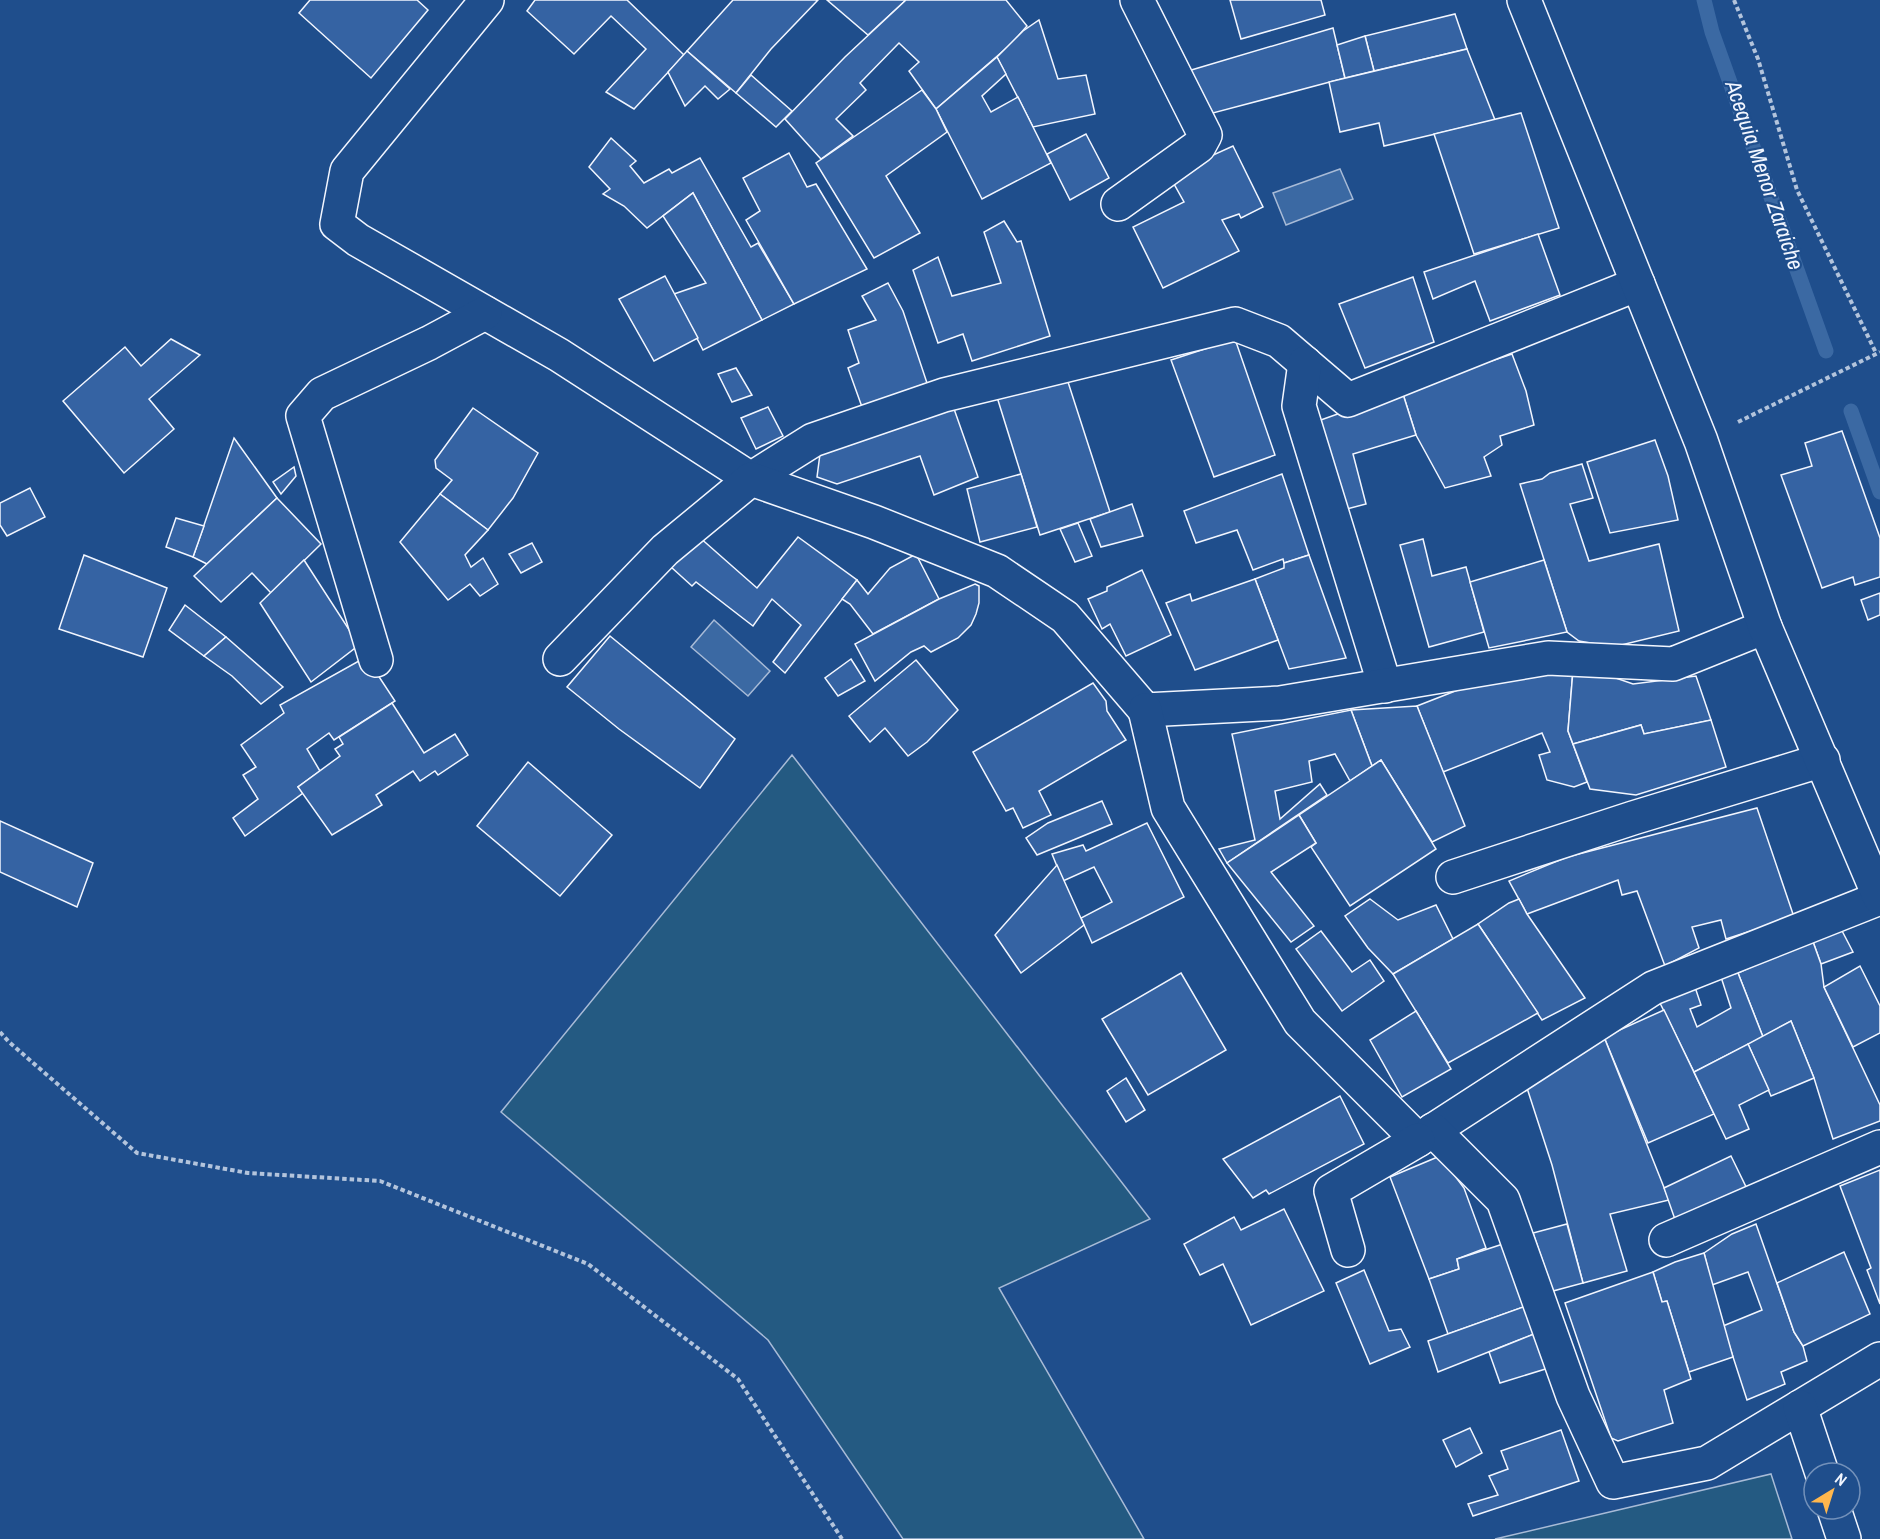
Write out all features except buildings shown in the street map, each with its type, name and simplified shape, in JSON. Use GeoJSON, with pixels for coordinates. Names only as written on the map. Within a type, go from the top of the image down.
{"type":"FeatureCollection","features":[{"type":"Feature","properties":{"kind":"street"},"geometry":{"type":"LineString","coordinates":[[487,0],[346,171],[337,224],[358,240],[559,355],[751,479],[874,522],[997,571],[1065,617],[1144,710],[1168,808],[1300,1022],[1425,1135],[1503,1200],[1573,1396],[1613,1482],[1707,1464],[1880,1359]]}},
{"type":"Feature","properties":{"kind":"street"},"geometry":{"type":"LineString","coordinates":[[1118,204],[1199,146],[1205,135],[1137,0]]}},
{"type":"Feature","properties":{"kind":"street"},"geometry":{"type":"LineString","coordinates":[[1348,1251],[1331,1191],[1425,1135],[1653,988],[1880,898],[1765,627],[1701,441],[1524,0]]}},
{"type":"Feature","properties":{"kind":"street"},"geometry":{"type":"LineString","coordinates":[[560,659],[665,550],[751,479],[813,440],[944,395],[1235,324],[1279,341],[1348,400],[1638,284]]}},
{"type":"Feature","properties":{"kind":"street"},"geometry":{"type":"LineString","coordinates":[[376,660],[303,416],[322,394],[429,343],[485,313]]}},
{"type":"Feature","properties":{"kind":"street"},"geometry":{"type":"LineString","coordinates":[[1305,363],[1299,406],[1385,686]]}},
{"type":"Feature","properties":{"kind":"street"},"geometry":{"type":"LineString","coordinates":[[1144,710],[1280,703],[1548,658],[1672,664],[1765,627]]}},
{"type":"Feature","properties":{"kind":"street"},"geometry":{"type":"LineString","coordinates":[[1453,877],[1633,818],[1823,760]]}},
{"type":"Feature","properties":{"kind":"street"},"geometry":{"type":"LineString","coordinates":[[1666,1240],[1880,1147]]}},
{"type":"Feature","properties":{"kind":"street"},"geometry":{"type":"LineString","coordinates":[[1800,1407],[1818,1461]]}},
{"type":"Feature","properties":{"kind":"street"},"geometry":{"type":"LineString","coordinates":[[1838,1521],[1844,1539]]}},
{"type":"Feature","properties":{"kind":"path"},"geometry":{"type":"LineString","coordinates":[[1701,441],[1878,353],[1797,190],[1758,59],[1734,0]]}},
{"type":"Feature","properties":{"kind":"path"},"geometry":{"type":"LineString","coordinates":[[0,1032],[137,1153],[248,1173],[380,1181],[588,1264],[738,1379],[842,1539]]}},
{"type":"Feature","properties":{"kind":"shaded area"},"geometry":{"type":"Polygon","coordinates":[[[1340,169],[1353,199],[1286,225],[1273,193],[1340,169]]]}},
{"type":"Feature","properties":{"kind":"shaded area"},"geometry":{"type":"Polygon","coordinates":[[[714,620],[770,671],[748,696],[691,647],[714,620]]]}},
{"type":"Feature","properties":{"kind":"shaded area"},"geometry":{"type":"Polygon","coordinates":[[[792,755],[1150,1219],[999,1288],[1144,1539],[903,1539],[768,1340],[501,1112],[792,755]]]}},
{"type":"Feature","properties":{"kind":"shaded area"},"geometry":{"type":"Polygon","coordinates":[[[1771,1474],[1792,1539],[1495,1539],[1771,1474]]]}},
{"type":"Feature","properties":{"kind":"waterway","name":"Acequia Menor Zaraiche"},"geometry":{"type":"LineString","coordinates":[[1704,0],[1712,32],[1826,351]]}},
{"type":"Feature","properties":{"kind":"waterway","name":"Acequia Menor Zaraiche"},"geometry":{"type":"LineString","coordinates":[[1851,411],[1880,492]]}}]}
